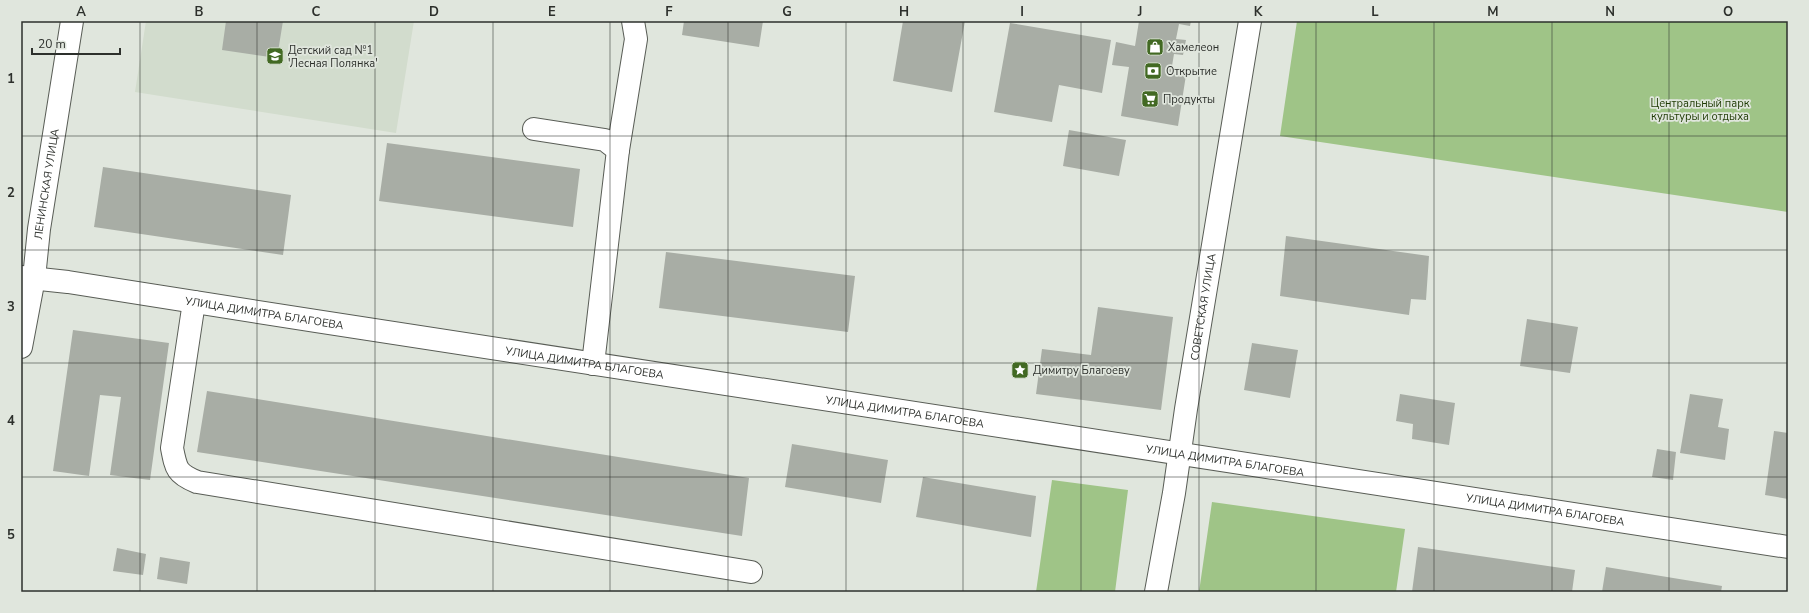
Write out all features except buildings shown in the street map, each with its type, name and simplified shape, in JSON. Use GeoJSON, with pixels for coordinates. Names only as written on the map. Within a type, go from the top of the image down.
{"type":"FeatureCollection","features":[{"type":"Feature","properties":{"kind":"street","name":"ЛЕНИНСКАЯ УЛИЦА"},"geometry":{"type":"LineString","coordinates":[[21,348],[28,277],[40,229],[72,21]]}},
{"type":"Feature","properties":{"kind":"street"},"geometry":{"type":"LineString","coordinates":[[594,364],[618,150],[636,39],[633,21]]}},
{"type":"Feature","properties":{"kind":"street","name":"СОВЕТСКАЯ УЛИЦА"},"geometry":{"type":"LineString","coordinates":[[1156,592],[1250,21]]}},
{"type":"Feature","properties":{"kind":"street"},"geometry":{"type":"LineString","coordinates":[[534,129],[605,140],[618,150]]}},
{"type":"Feature","properties":{"kind":"street","name":"УЛИЦА ДИМИТРА БЛАГОЕВА"},"geometry":{"type":"LineString","coordinates":[[28,277],[1788,547]]}},
{"type":"Feature","properties":{"kind":"street"},"geometry":{"type":"LineString","coordinates":[[194,302],[172,448],[175,463],[182,476],[197,482],[751,572]]}},
{"type":"Feature","properties":{"kind":"shaded area","name":"Детский сад №1 'Лесная Полянка'"},"geometry":{"type":"Polygon","coordinates":[[[146,21],[414,21],[396,133],[135,92],[146,21]]]}},
{"type":"Feature","properties":{"kind":"green space","name":"Центральный парк культуры и отдыха"},"geometry":{"type":"Polygon","coordinates":[[[1297,21],[1788,21],[1788,212],[1280,136],[1297,21]]]}},
{"type":"Feature","properties":{"kind":"green space"},"geometry":{"type":"Polygon","coordinates":[[[1052,480],[1128,490],[1115,592],[1036,592],[1052,480]]]}},
{"type":"Feature","properties":{"kind":"green space"},"geometry":{"type":"Polygon","coordinates":[[[1212,502],[1405,529],[1396,592],[1199,592],[1212,502]]]}},
{"type":"Feature","properties":{"kind":"place","name":"Хамелеон"},"geometry":{"type":"Point","coordinates":[1155,47]}},
{"type":"Feature","properties":{"kind":"place","name":"Детский сад №1 'Лесная Полянка'"},"geometry":{"type":"Point","coordinates":[275,56]}},
{"type":"Feature","properties":{"kind":"place","name":"Открытие"},"geometry":{"type":"Point","coordinates":[1153,71]}},
{"type":"Feature","properties":{"kind":"place","name":"Продукты"},"geometry":{"type":"Point","coordinates":[1150,99]}},
{"type":"Feature","properties":{"kind":"place","name":"Димитру Благоеву"},"geometry":{"type":"Point","coordinates":[1020,370]}}]}
